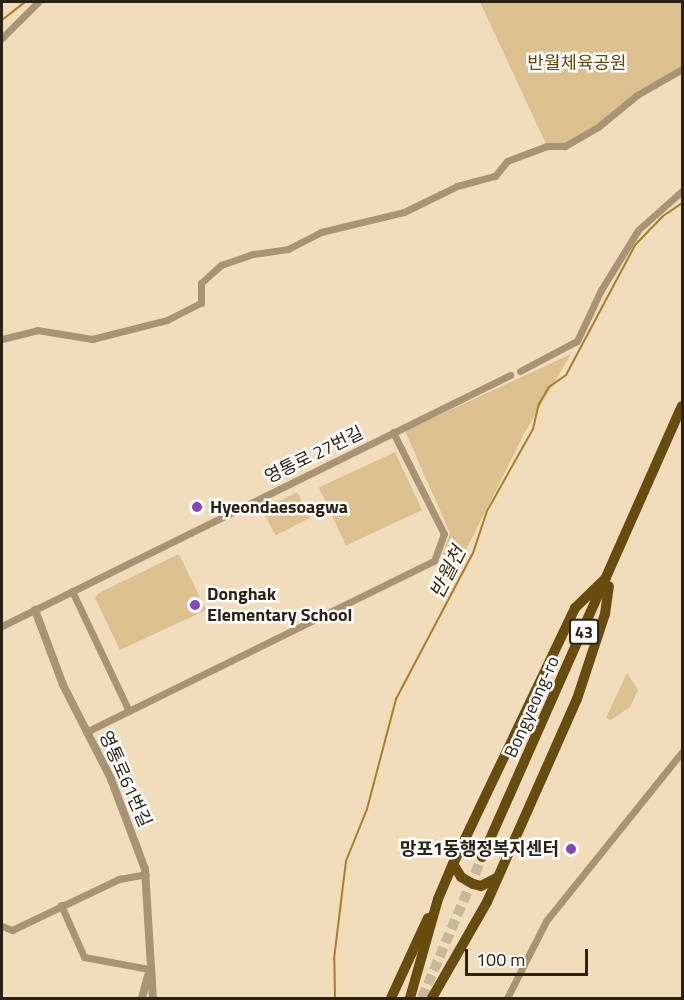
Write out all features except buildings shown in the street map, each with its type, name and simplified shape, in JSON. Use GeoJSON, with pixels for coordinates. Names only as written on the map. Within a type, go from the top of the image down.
{"type":"FeatureCollection","features":[{"type":"Feature","properties":{"kind":"highway","name":"Bongyeong-ro"},"geometry":{"type":"LineString","coordinates":[[482,857],[610,574],[682,406]]}},
{"type":"Feature","properties":{"kind":"highway"},"geometry":{"type":"LineString","coordinates":[[391,999],[575,608],[610,574]]}},
{"type":"Feature","properties":{"kind":"highway"},"geometry":{"type":"LineString","coordinates":[[453,864],[466,882],[482,886],[496,881],[577,699],[605,614],[610,574]]}},
{"type":"Feature","properties":{"kind":"highway"},"geometry":{"type":"LineString","coordinates":[[432,999],[503,868]]}},
{"type":"Feature","properties":{"kind":"highway"},"geometry":{"type":"LineString","coordinates":[[410,999],[438,899]]}},
{"type":"Feature","properties":{"kind":"street"},"geometry":{"type":"LineString","coordinates":[[2,39],[38,2]]}},
{"type":"Feature","properties":{"kind":"street"},"geometry":{"type":"LineString","coordinates":[[2,339],[37,330],[92,339],[167,320],[201,303],[201,283],[221,265],[288,249],[321,232],[404,212],[457,186],[495,176],[507,161],[547,146],[566,146],[598,127],[637,95],[682,69]]}},
{"type":"Feature","properties":{"kind":"street"},"geometry":{"type":"LineString","coordinates":[[520,371],[577,340],[601,290],[639,230],[682,191]]}},
{"type":"Feature","properties":{"kind":"street","name":"영통로 27번길"},"geometry":{"type":"LineString","coordinates":[[2,626],[510,375]]}},
{"type":"Feature","properties":{"kind":"street"},"geometry":{"type":"LineString","coordinates":[[86,732],[434,561],[444,534],[393,432]]}},
{"type":"Feature","properties":{"kind":"street"},"geometry":{"type":"LineString","coordinates":[[72,591],[129,711]]}},
{"type":"Feature","properties":{"kind":"street","name":"영통로61번길"},"geometry":{"type":"LineString","coordinates":[[35,610],[63,685],[111,779],[146,874],[149,969]]}},
{"type":"Feature","properties":{"kind":"street"},"geometry":{"type":"LineString","coordinates":[[507,999],[546,921],[682,752]]}},
{"type":"Feature","properties":{"kind":"street"},"geometry":{"type":"LineString","coordinates":[[2,926],[12,930],[119,879],[146,874]]}},
{"type":"Feature","properties":{"kind":"street"},"geometry":{"type":"LineString","coordinates":[[61,905],[84,957],[149,969]]}},
{"type":"Feature","properties":{"kind":"street"},"geometry":{"type":"LineString","coordinates":[[142,999],[149,969]]}},
{"type":"Feature","properties":{"kind":"street"},"geometry":{"type":"LineString","coordinates":[[149,969],[153,999]]}},
{"type":"Feature","properties":{"kind":"green space","name":"반월체육공원"},"geometry":{"type":"Polygon","coordinates":[[[480,2],[682,2],[682,69],[566,146],[547,146],[480,2]]]}},
{"type":"Feature","properties":{"kind":"green space"},"geometry":{"type":"Polygon","coordinates":[[[571,354],[525,432],[460,562],[441,558],[450,533],[405,431],[571,354]]]}},
{"type":"Feature","properties":{"kind":"green space"},"geometry":{"type":"Polygon","coordinates":[[[395,452],[422,510],[346,546],[319,487],[395,452]]]}},
{"type":"Feature","properties":{"kind":"green space"},"geometry":{"type":"Polygon","coordinates":[[[297,492],[310,518],[275,536],[262,510],[297,492]]]}},
{"type":"Feature","properties":{"kind":"green space"},"geometry":{"type":"Polygon","coordinates":[[[179,554],[206,610],[120,650],[95,598],[99,593],[179,554]]]}},
{"type":"Feature","properties":{"kind":"green space"},"geometry":{"type":"Polygon","coordinates":[[[627,673],[638,690],[630,707],[611,720],[606,718],[627,673]]]}},
{"type":"Feature","properties":{"kind":"waterway"},"geometry":{"type":"LineString","coordinates":[[2,20],[25,2]]}},
{"type":"Feature","properties":{"kind":"waterway","name":"반월천"},"geometry":{"type":"LineString","coordinates":[[335,998],[334,959],[346,861],[367,809],[396,699],[473,553],[487,511],[533,429],[539,404],[549,387],[566,375],[635,245],[663,216],[682,203]]}},
{"type":"Feature","properties":{"kind":"tunnel"},"geometry":{"type":"LineString","coordinates":[[422,998],[482,857]]}},
{"type":"Feature","properties":{"kind":"place","name":"Hyeondaesoagwa"},"geometry":{"type":"Point","coordinates":[197,507]}},
{"type":"Feature","properties":{"kind":"place","name":"Donghak Elementary School"},"geometry":{"type":"Point","coordinates":[195,605]}},
{"type":"Feature","properties":{"kind":"place","name":"망포1동행정복지센터"},"geometry":{"type":"Point","coordinates":[571,849]}}]}
